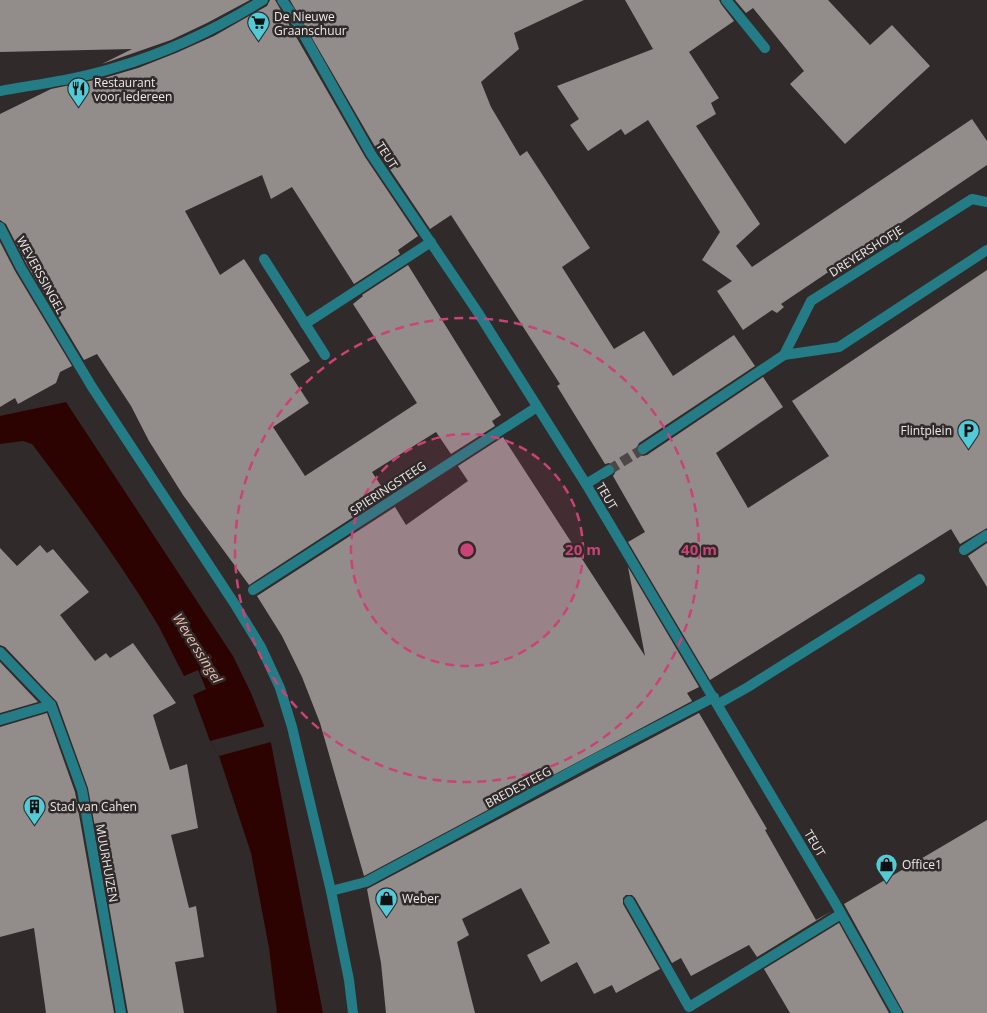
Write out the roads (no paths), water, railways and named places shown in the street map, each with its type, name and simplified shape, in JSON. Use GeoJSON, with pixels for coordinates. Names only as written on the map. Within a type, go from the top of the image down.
{"type":"FeatureCollection","features":[{"type":"Feature","properties":{"kind":"street"},"geometry":{"type":"LineString","coordinates":[[0,91],[75,78],[116,68],[174,47],[246,11],[263,0]]}},
{"type":"Feature","properties":{"kind":"street","name":"TEUT"},"geometry":{"type":"LineString","coordinates":[[282,0],[292,14],[371,154],[477,311],[586,484],[716,701],[897,1013]]}},
{"type":"Feature","properties":{"kind":"street"},"geometry":{"type":"LineString","coordinates":[[726,0],[765,48]]}},
{"type":"Feature","properties":{"kind":"street","name":"DREYERSHOFJE"},"geometry":{"type":"LineString","coordinates":[[784,355],[810,301],[972,199],[987,202]]}},
{"type":"Feature","properties":{"kind":"street","name":"WEVERSSINGEL"},"geometry":{"type":"LineString","coordinates":[[0,226],[21,268],[92,387],[229,594],[261,646],[280,688],[292,727],[330,891],[349,980],[353,1013]]}},
{"type":"Feature","properties":{"kind":"street"},"geometry":{"type":"LineString","coordinates":[[305,324],[431,242]]}},
{"type":"Feature","properties":{"kind":"street"},"geometry":{"type":"LineString","coordinates":[[642,449],[784,355],[839,347],[987,250]]}},
{"type":"Feature","properties":{"kind":"street"},"geometry":{"type":"LineString","coordinates":[[264,259],[325,355]]}},
{"type":"Feature","properties":{"kind":"street","name":"SPIERINGSTEEG"},"geometry":{"type":"LineString","coordinates":[[253,590],[537,407]]}},
{"type":"Feature","properties":{"kind":"street"},"geometry":{"type":"LineString","coordinates":[[586,484],[609,470]]}},
{"type":"Feature","properties":{"kind":"street"},"geometry":{"type":"LineString","coordinates":[[964,550],[987,535]]}},
{"type":"Feature","properties":{"kind":"street"},"geometry":{"type":"LineString","coordinates":[[716,701],[920,579]]}},
{"type":"Feature","properties":{"kind":"street","name":"MUURHUIZEN"},"geometry":{"type":"LineString","coordinates":[[0,652],[51,705],[82,790],[121,1013]]}},
{"type":"Feature","properties":{"kind":"street","name":"BREDESTEEG"},"geometry":{"type":"LineString","coordinates":[[330,891],[366,882],[591,761],[716,701]]}},
{"type":"Feature","properties":{"kind":"street"},"geometry":{"type":"LineString","coordinates":[[0,720],[51,705]]}},
{"type":"Feature","properties":{"kind":"street"},"geometry":{"type":"LineString","coordinates":[[629,901],[688,1006],[841,914]]}},
{"type":"Feature","properties":{"kind":"water","name":"Weverssingel"},"geometry":{"type":"Polygon","coordinates":[[[66,402],[233,656],[251,693],[271,743],[323,1013],[277,1013],[269,948],[251,853],[219,756],[210,741],[193,695],[206,689],[198,670],[184,676],[158,625],[129,578],[32,444],[23,441],[0,444],[0,416],[66,402]]]}},
{"type":"Feature","properties":{"kind":"tunnel"},"geometry":{"type":"LineString","coordinates":[[609,470],[643,449]]}},
{"type":"Feature","properties":{"kind":"place","name":"De Nieuwe Graanschuur"},"geometry":{"type":"Point","coordinates":[258,42]}},
{"type":"Feature","properties":{"kind":"place","name":"Restaurant voor Iedereen"},"geometry":{"type":"Point","coordinates":[78,108]}},
{"type":"Feature","properties":{"kind":"place","name":"Flintplein"},"geometry":{"type":"Point","coordinates":[968,449]}},
{"type":"Feature","properties":{"kind":"place","name":"Stad van Cahen"},"geometry":{"type":"Point","coordinates":[34,825]}},
{"type":"Feature","properties":{"kind":"place","name":"Office1"},"geometry":{"type":"Point","coordinates":[886,883]}},
{"type":"Feature","properties":{"kind":"place","name":"Weber"},"geometry":{"type":"Point","coordinates":[386,917]}}]}
